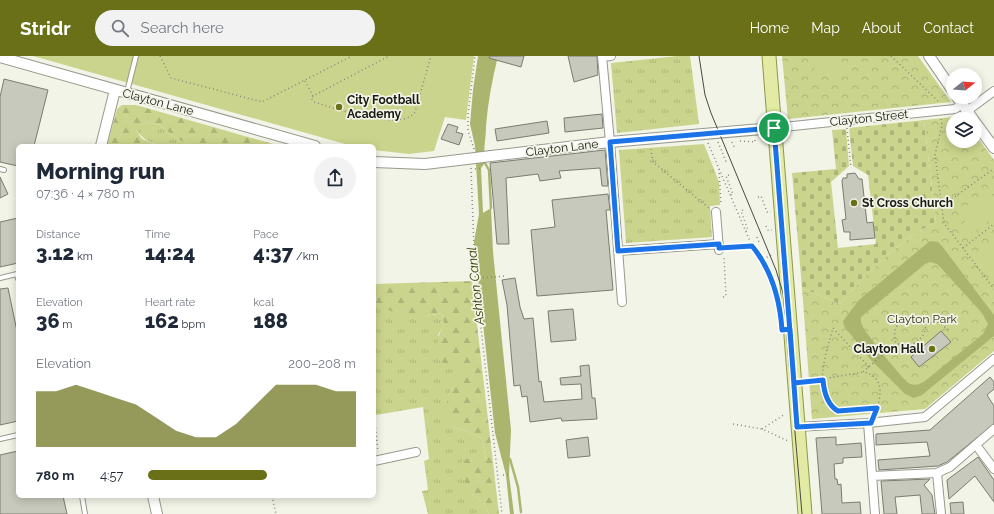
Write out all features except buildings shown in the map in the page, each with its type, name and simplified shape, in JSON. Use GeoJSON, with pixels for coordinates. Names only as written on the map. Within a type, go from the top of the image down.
{"type":"FeatureCollection","features":[{"type":"Feature","properties":{"kind":"main road"},"geometry":{"type":"LineString","coordinates":[[769,56],[805,514]]}},
{"type":"Feature","properties":{"kind":"street"},"geometry":{"type":"LineString","coordinates":[[611,56],[602,56],[622,302]]}},
{"type":"Feature","properties":{"kind":"street"},"geometry":{"type":"LineString","coordinates":[[929,56],[946,82]]}},
{"type":"Feature","properties":{"kind":"street","name":"Clayton Lane"},"geometry":{"type":"LineString","coordinates":[[0,57],[308,144]]}},
{"type":"Feature","properties":{"kind":"street"},"geometry":{"type":"LineString","coordinates":[[102,144],[115,90]]}},
{"type":"Feature","properties":{"kind":"street","name":"Clayton Street"},"geometry":{"type":"LineString","coordinates":[[774,128],[965,108],[994,91]]}},
{"type":"Feature","properties":{"kind":"street","name":"Clayton Lane"},"geometry":{"type":"LineString","coordinates":[[376,162],[425,164],[471,162],[491,156],[610,142],[774,128]]}},
{"type":"Feature","properties":{"kind":"street"},"geometry":{"type":"LineString","coordinates":[[982,132],[994,148]]}},
{"type":"Feature","properties":{"kind":"street"},"geometry":{"type":"LineString","coordinates":[[618,251],[719,247],[719,209]]}},
{"type":"Feature","properties":{"kind":"street"},"geometry":{"type":"LineString","coordinates":[[797,427],[870,423],[925,417],[993,362]]}},
{"type":"Feature","properties":{"kind":"street"},"geometry":{"type":"LineString","coordinates":[[870,423],[875,514]]}},
{"type":"Feature","properties":{"kind":"street"},"geometry":{"type":"LineString","coordinates":[[872,476],[937,473],[950,467],[994,429]]}},
{"type":"Feature","properties":{"kind":"street"},"geometry":{"type":"LineString","coordinates":[[976,445],[994,469]]}},
{"type":"Feature","properties":{"kind":"street"},"geometry":{"type":"LineString","coordinates":[[377,460],[416,452]]}},
{"type":"Feature","properties":{"kind":"street"},"geometry":{"type":"LineString","coordinates":[[937,473],[941,514]]}},
{"type":"Feature","properties":{"kind":"street"},"geometry":{"type":"LineString","coordinates":[[153,498],[157,514]]}},
{"type":"Feature","properties":{"kind":"lane"},"geometry":{"type":"LineString","coordinates":[[126,93],[136,56]]}},
{"type":"Feature","properties":{"kind":"lane"},"geometry":{"type":"LineString","coordinates":[[0,278],[16,274]]}},
{"type":"Feature","properties":{"kind":"lane"},"geometry":{"type":"LineString","coordinates":[[0,438],[16,435]]}},
{"type":"Feature","properties":{"kind":"lane"},"geometry":{"type":"LineString","coordinates":[[82,498],[85,514]]}},
{"type":"Feature","properties":{"kind":"path"},"geometry":{"type":"LineString","coordinates":[[160,56],[171,78],[262,102],[352,56]]}},
{"type":"Feature","properties":{"kind":"path"},"geometry":{"type":"LineString","coordinates":[[313,96],[389,56]]}},
{"type":"Feature","properties":{"kind":"path"},"geometry":{"type":"LineString","coordinates":[[305,81],[313,96],[311,98],[314,102],[361,116],[399,120],[409,118],[415,112],[432,56]]}},
{"type":"Feature","properties":{"kind":"path"},"geometry":{"type":"LineString","coordinates":[[474,149],[468,131],[468,115],[475,56]]}},
{"type":"Feature","properties":{"kind":"path"},"geometry":{"type":"LineString","coordinates":[[891,56],[939,100],[942,125],[935,155],[944,223],[994,290]]}},
{"type":"Feature","properties":{"kind":"path"},"geometry":{"type":"LineString","coordinates":[[846,120],[851,168]]}},
{"type":"Feature","properties":{"kind":"path"},"geometry":{"type":"LineString","coordinates":[[650,139],[653,162],[708,208],[719,209]]}},
{"type":"Feature","properties":{"kind":"path"},"geometry":{"type":"LineString","coordinates":[[717,141],[727,164]]}},
{"type":"Feature","properties":{"kind":"path"},"geometry":{"type":"LineString","coordinates":[[732,141],[735,149]]}},
{"type":"Feature","properties":{"kind":"path"},"geometry":{"type":"LineString","coordinates":[[707,142],[752,246],[762,259],[778,299]]}},
{"type":"Feature","properties":{"kind":"path"},"geometry":{"type":"LineString","coordinates":[[471,162],[474,254],[492,436],[502,514]]}},
{"type":"Feature","properties":{"kind":"path"},"geometry":{"type":"LineString","coordinates":[[475,168],[483,168]]}},
{"type":"Feature","properties":{"kind":"path"},"geometry":{"type":"LineString","coordinates":[[942,206],[992,170],[994,172]]}},
{"type":"Feature","properties":{"kind":"path"},"geometry":{"type":"LineString","coordinates":[[728,175],[726,176],[733,194],[730,195]]}},
{"type":"Feature","properties":{"kind":"path"},"geometry":{"type":"LineString","coordinates":[[758,197],[761,196],[768,212],[773,212]]}},
{"type":"Feature","properties":{"kind":"path"},"geometry":{"type":"LineString","coordinates":[[743,210],[740,211],[748,230],[746,231]]}},
{"type":"Feature","properties":{"kind":"path"},"geometry":{"type":"LineString","coordinates":[[963,248],[994,224]]}},
{"type":"Feature","properties":{"kind":"path"},"geometry":{"type":"LineString","coordinates":[[766,226],[768,230]]}},
{"type":"Feature","properties":{"kind":"path"},"geometry":{"type":"LineString","coordinates":[[757,237],[759,242]]}},
{"type":"Feature","properties":{"kind":"path"},"geometry":{"type":"LineString","coordinates":[[719,247],[752,246]]}},
{"type":"Feature","properties":{"kind":"path"},"geometry":{"type":"LineString","coordinates":[[471,279],[504,276]]}},
{"type":"Feature","properties":{"kind":"path"},"geometry":{"type":"LineString","coordinates":[[896,343],[894,332],[902,319],[908,316],[920,316],[926,323]]}},
{"type":"Feature","properties":{"kind":"path"},"geometry":{"type":"LineString","coordinates":[[926,323],[938,322],[949,330]]}},
{"type":"Feature","properties":{"kind":"path"},"geometry":{"type":"LineString","coordinates":[[896,343],[909,346],[915,343],[924,335],[926,323]]}},
{"type":"Feature","properties":{"kind":"path"},"geometry":{"type":"LineString","coordinates":[[869,367],[833,328],[822,367],[824,389],[830,404],[838,411],[877,408]]}},
{"type":"Feature","properties":{"kind":"path"},"geometry":{"type":"LineString","coordinates":[[863,372],[896,343]]}},
{"type":"Feature","properties":{"kind":"path"},"geometry":{"type":"LineString","coordinates":[[794,383],[823,380],[863,372],[869,373],[879,384],[881,392],[877,408],[870,423]]}},
{"type":"Feature","properties":{"kind":"path"},"geometry":{"type":"LineString","coordinates":[[762,429],[786,413]]}},
{"type":"Feature","properties":{"kind":"path"},"geometry":{"type":"LineString","coordinates":[[733,424],[762,429],[788,441]]}},
{"type":"Feature","properties":{"kind":"path"},"geometry":{"type":"LineString","coordinates":[[376,444],[377,460]]}},
{"type":"Feature","properties":{"kind":"path"},"geometry":{"type":"LineString","coordinates":[[503,475],[511,474]]}},
{"type":"Feature","properties":{"kind":"path"},"geometry":{"type":"LineString","coordinates":[[272,498],[276,514]]}},
{"type":"Feature","properties":{"kind":"green space","name":"City Football Academy"},"geometry":{"type":"Polygon","coordinates":[[[33,56],[474,56],[466,120],[445,117],[434,151],[409,154],[376,150],[376,144],[345,144],[33,56]]]}},
{"type":"Feature","properties":{"kind":"green space"},"geometry":{"type":"Polygon","coordinates":[[[690,56],[699,124],[617,133],[611,63],[690,56]]]}},
{"type":"Feature","properties":{"kind":"green space"},"geometry":{"type":"Polygon","coordinates":[[[782,56],[918,56],[946,95],[946,103],[788,119],[782,56]]]}},
{"type":"Feature","properties":{"kind":"green space"},"geometry":{"type":"Polygon","coordinates":[[[814,56],[841,56],[842,73],[815,75],[814,56]]]}},
{"type":"Feature","properties":{"kind":"green space"},"geometry":{"type":"Polygon","coordinates":[[[122,105],[136,105],[273,144],[189,144],[175,138],[160,125],[145,122],[136,130],[142,139],[154,144],[108,144],[117,109],[122,105]]]}},
{"type":"Feature","properties":{"kind":"green space","name":"Clayton Park"},"geometry":{"type":"Polygon","coordinates":[[[946,118],[946,148],[982,148],[982,144],[994,160],[994,351],[925,409],[812,419],[802,288],[840,304],[861,280],[884,258],[908,239],[936,222],[924,120],[946,118]]]}},
{"type":"Feature","properties":{"kind":"green space"},"geometry":{"type":"Polygon","coordinates":[[[924,120],[936,222],[908,239],[884,258],[861,280],[840,304],[802,288],[792,173],[836,169],[832,130],[846,129],[849,166],[831,182],[838,248],[876,244],[868,175],[853,166],[849,128],[924,120]]]}},
{"type":"Feature","properties":{"kind":"green space"},"geometry":{"type":"Polygon","coordinates":[[[145,122],[160,125],[175,138],[189,144],[154,144],[141,136],[136,129],[145,122]]]}},
{"type":"Feature","properties":{"kind":"green space"},"geometry":{"type":"Polygon","coordinates":[[[704,144],[719,182],[720,205],[710,206],[712,237],[626,243],[619,150],[704,144]]]}},
{"type":"Feature","properties":{"kind":"green space"},"geometry":{"type":"Polygon","coordinates":[[[988,190],[994,198],[994,217],[973,233],[958,212],[988,190]]]}},
{"type":"Feature","properties":{"kind":"green space"},"geometry":{"type":"Polygon","coordinates":[[[994,245],[994,279],[978,256],[994,245]]]}},
{"type":"Feature","properties":{"kind":"green space"},"geometry":{"type":"Polygon","coordinates":[[[472,281],[499,514],[489,514],[483,502],[470,492],[461,475],[461,462],[474,455],[486,459],[482,439],[469,432],[452,426],[445,414],[448,395],[464,370],[454,365],[440,362],[438,343],[439,334],[444,325],[442,313],[426,316],[398,314],[379,306],[376,302],[376,284],[472,281]]]}},
{"type":"Feature","properties":{"kind":"green space"},"geometry":{"type":"Polygon","coordinates":[[[376,302],[379,306],[426,316],[442,313],[444,325],[438,335],[455,365],[465,370],[448,395],[452,426],[469,432],[482,439],[486,460],[470,492],[483,502],[489,514],[428,514],[422,491],[428,490],[424,461],[429,459],[423,407],[376,415],[376,302]]]}},
{"type":"Feature","properties":{"kind":"shaded area"},"geometry":{"type":"Polygon","coordinates":[[[478,56],[498,56],[488,108],[484,148],[485,163],[481,168],[483,213],[491,208],[493,252],[511,430],[509,475],[514,514],[510,514],[506,475],[495,433],[474,242],[479,214],[475,146],[470,124],[478,56]]]}},
{"type":"Feature","properties":{"kind":"shaded area"},"geometry":{"type":"Polygon","coordinates":[[[930,241],[938,242],[994,315],[994,336],[922,395],[914,398],[905,394],[870,359],[844,326],[843,321],[859,300],[930,241]],[[930,262],[925,264],[861,317],[861,322],[864,329],[873,341],[906,381],[912,385],[925,381],[983,334],[988,324],[982,313],[937,264],[930,262]]]}},
{"type":"Feature","properties":{"kind":"waterway"},"geometry":{"type":"LineString","coordinates":[[485,163],[489,170],[491,208]]}},
{"type":"Feature","properties":{"kind":"waterway"},"geometry":{"type":"LineString","coordinates":[[510,459],[518,487],[521,512]]}},
{"type":"Feature","properties":{"kind":"tram line"},"geometry":{"type":"LineString","coordinates":[[699,56],[705,95],[711,113],[776,270],[783,293],[802,514]]}},
{"type":"Feature","properties":{"kind":"place","name":"City Football Academy"},"geometry":{"type":"Point","coordinates":[339,107]}},
{"type":"Feature","properties":{"kind":"place","name":"St Cross Church"},"geometry":{"type":"Point","coordinates":[854,203]}},
{"type":"Feature","properties":{"kind":"place","name":"Clayton Hall"},"geometry":{"type":"Point","coordinates":[932,349]}},
{"type":"Feature","properties":{"kind":"route"},"geometry":{"type":"LineString","coordinates":[[774,128],[610,142],[618,251],[719,244],[719,248],[752,246],[762,259],[780,305],[782,330],[790,329],[797,427],[871,423],[877,408],[838,411],[830,404],[824,389],[823,380],[794,383],[790,329],[786,292],[774,128]]}},
{"type":"Feature","properties":{"kind":"water label","name":"Ashton Canal"},"geometry":{"type":"Point","coordinates":[475,286]}}]}
